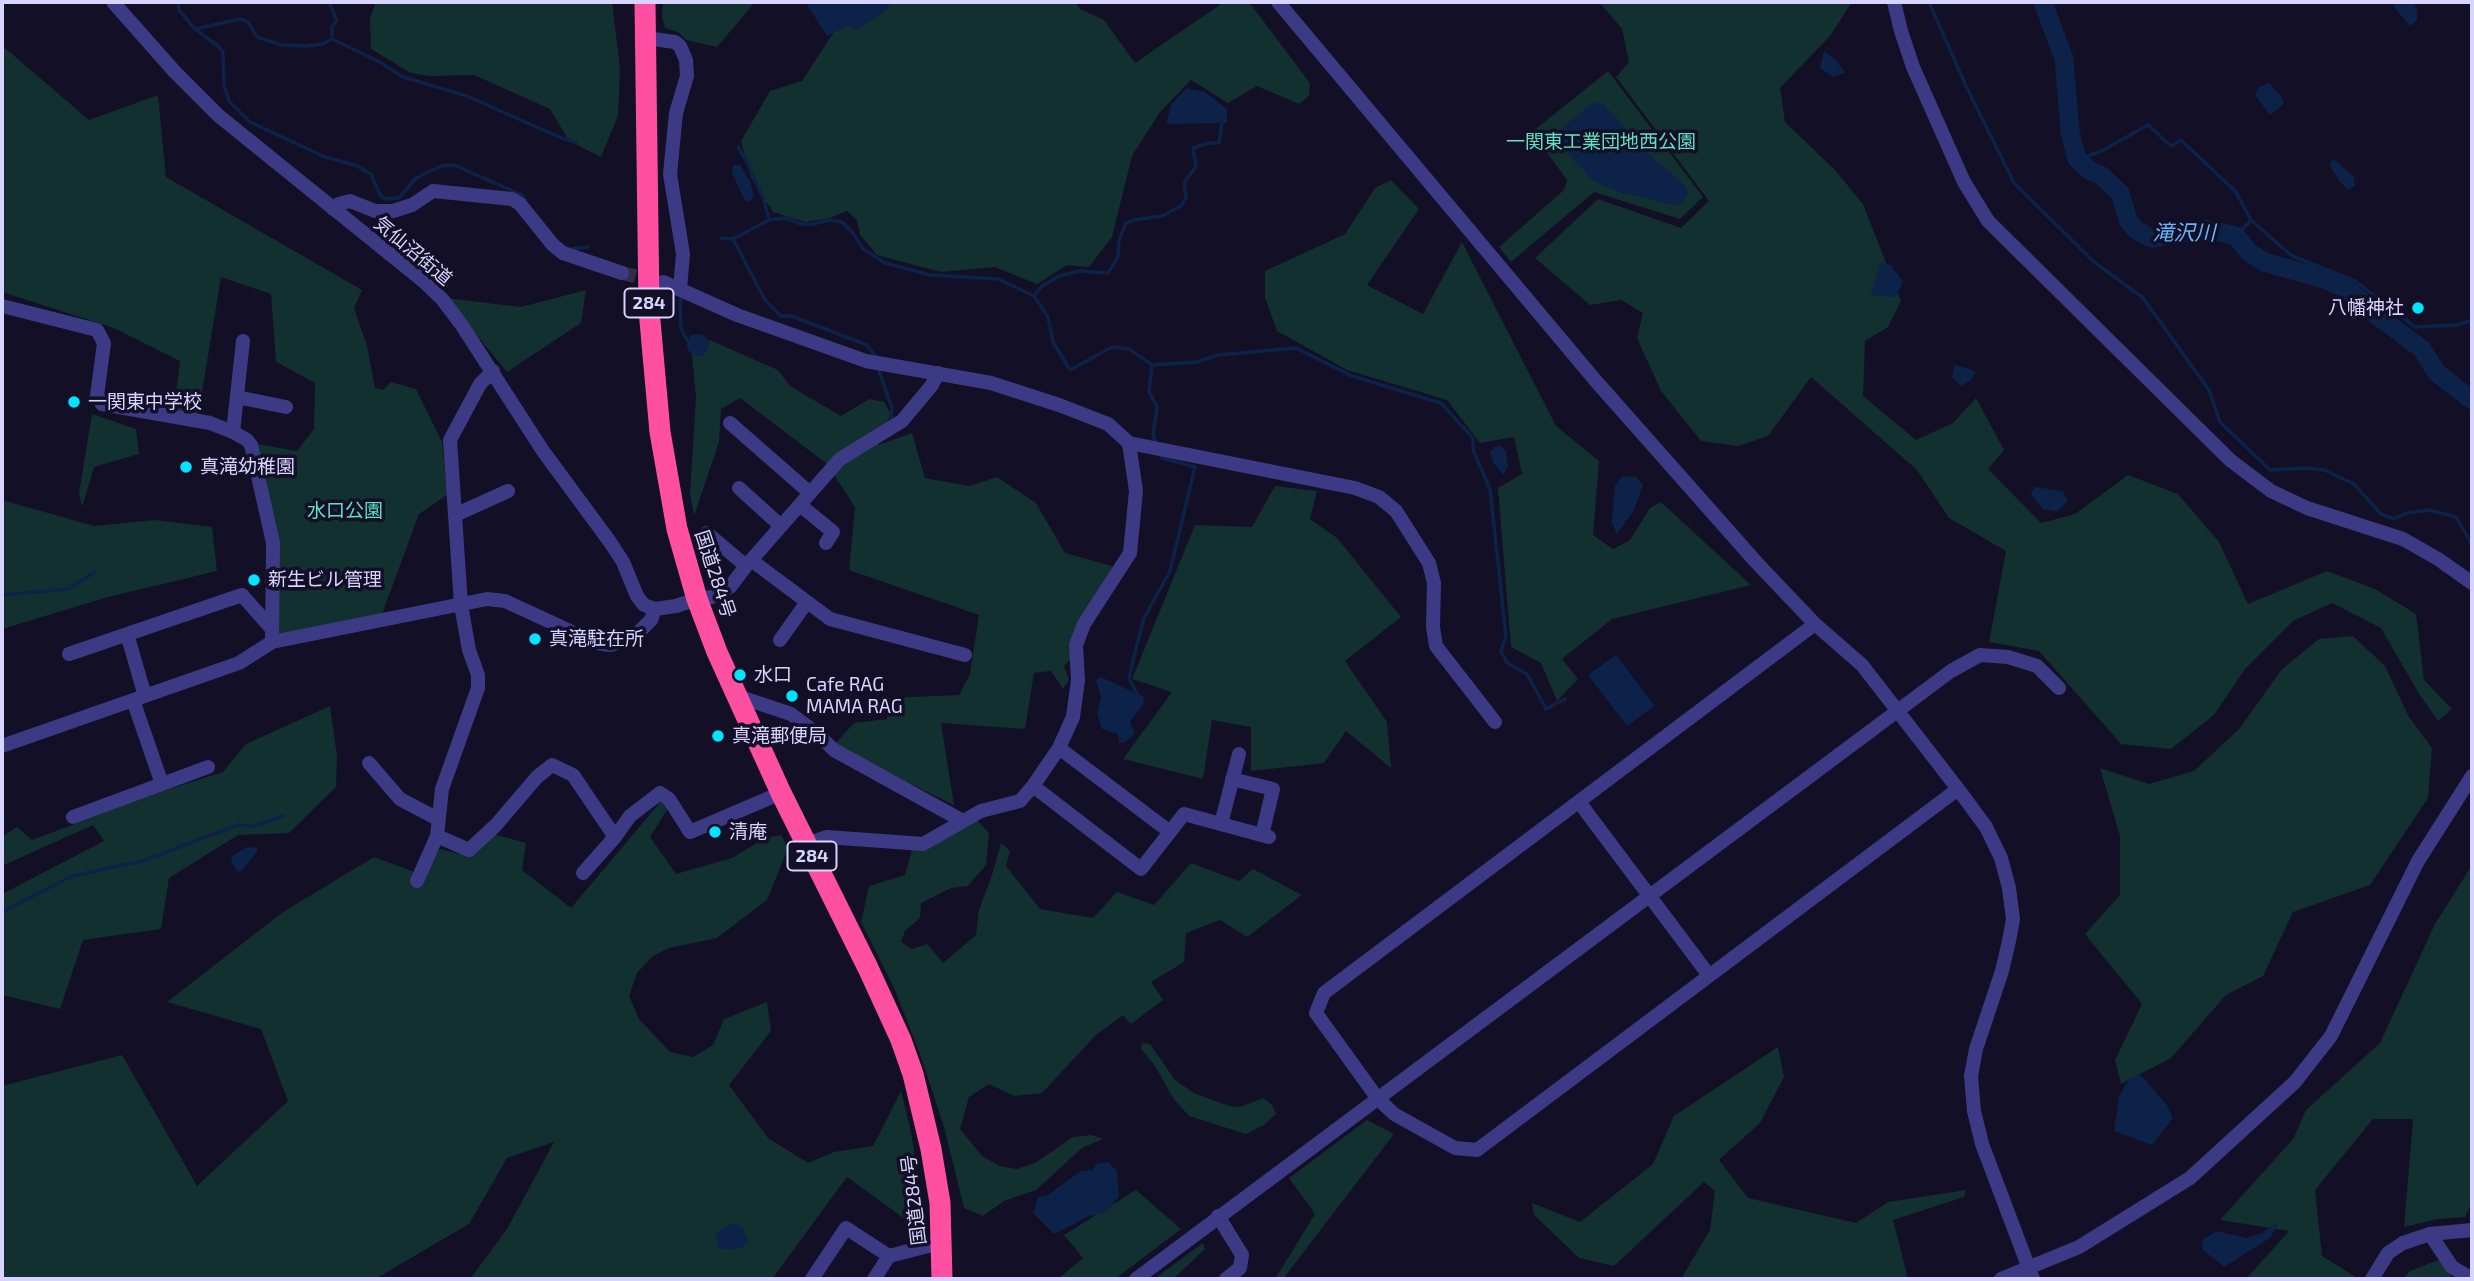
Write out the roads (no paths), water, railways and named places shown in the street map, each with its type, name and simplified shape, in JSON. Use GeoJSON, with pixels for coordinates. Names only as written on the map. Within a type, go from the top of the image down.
{"type":"FeatureCollection","features":[{"type":"Feature","properties":{"kind":"highway","name":"国道284号"},"geometry":{"type":"LineString","coordinates":[[645,2],[649,310],[660,432],[677,529],[697,599],[737,696],[780,793],[901,1040],[923,1115],[940,1203],[943,1279]]}},
{"type":"Feature","properties":{"kind":"highway","name":"国道284号"},"geometry":{"type":"LineString","coordinates":[[923,1115],[934,1141],[946,1190],[952,1279]]}},
{"type":"Feature","properties":{"kind":"street","name":"気仙沼街道"},"geometry":{"type":"LineString","coordinates":[[113,2],[174,71],[219,116],[442,299],[493,371],[543,450],[590,511],[616,552],[637,596],[644,605],[656,609]]}},
{"type":"Feature","properties":{"kind":"street"},"geometry":{"type":"LineString","coordinates":[[1278,2],[1595,380],[1815,624],[1863,665],[1986,827],[2001,858],[2013,919],[2002,971],[1976,1049],[1971,1076],[1974,1111],[1982,1144],[2030,1273]]}},
{"type":"Feature","properties":{"kind":"street"},"geometry":{"type":"LineString","coordinates":[[1894,2],[1913,67],[1964,182],[1988,221],[2230,460],[2260,483],[2307,508],[2403,540],[2438,559],[2472,583]]}},
{"type":"Feature","properties":{"kind":"street"},"geometry":{"type":"LineString","coordinates":[[646,38],[675,42],[687,60],[687,76],[676,113],[670,174],[683,254],[680,289]]}},
{"type":"Feature","properties":{"kind":"street"},"geometry":{"type":"LineString","coordinates":[[333,209],[350,201],[375,211],[393,211],[412,205],[433,191],[512,199],[520,204],[553,245],[563,253],[622,273]]}},
{"type":"Feature","properties":{"kind":"street"},"geometry":{"type":"LineString","coordinates":[[663,282],[737,315],[866,361],[991,383],[1059,405],[1108,424],[1129,443],[1355,488],[1379,497],[1396,511],[1429,563],[1434,583],[1433,627],[1436,646],[1495,722]]}},
{"type":"Feature","properties":{"kind":"street"},"geometry":{"type":"LineString","coordinates":[[2,306],[97,330],[104,343],[97,396],[102,404],[210,424],[247,440],[251,445],[272,543],[272,635]]}},
{"type":"Feature","properties":{"kind":"street"},"geometry":{"type":"LineString","coordinates":[[233,432],[243,341]]}},
{"type":"Feature","properties":{"kind":"street"},"geometry":{"type":"LineString","coordinates":[[417,881],[438,836],[442,789],[478,688],[478,675],[469,650],[461,605],[450,440],[480,384],[493,371]]}},
{"type":"Feature","properties":{"kind":"street"},"geometry":{"type":"LineString","coordinates":[[2,746],[239,663],[272,635],[487,599],[506,601],[596,643],[611,645],[635,636],[651,620],[656,609],[712,597],[730,587],[840,459],[902,421],[938,373]]}},
{"type":"Feature","properties":{"kind":"street"},"geometry":{"type":"LineString","coordinates":[[237,397],[286,407]]}},
{"type":"Feature","properties":{"kind":"street"},"geometry":{"type":"LineString","coordinates":[[730,423],[810,493]]}},
{"type":"Feature","properties":{"kind":"street"},"geometry":{"type":"LineString","coordinates":[[806,844],[827,837],[923,844],[981,811],[1020,801],[1033,786],[1059,748],[1073,717],[1078,680],[1076,645],[1084,624],[1130,553],[1136,491],[1129,443]]}},
{"type":"Feature","properties":{"kind":"street"},"geometry":{"type":"LineString","coordinates":[[739,488],[781,526]]}},
{"type":"Feature","properties":{"kind":"street"},"geometry":{"type":"LineString","coordinates":[[455,515],[508,491]]}},
{"type":"Feature","properties":{"kind":"street"},"geometry":{"type":"LineString","coordinates":[[800,505],[833,533],[826,543]]}},
{"type":"Feature","properties":{"kind":"street"},"geometry":{"type":"LineString","coordinates":[[707,533],[830,619],[965,655]]}},
{"type":"Feature","properties":{"kind":"street"},"geometry":{"type":"LineString","coordinates":[[69,654],[243,596],[272,635]]}},
{"type":"Feature","properties":{"kind":"street"},"geometry":{"type":"LineString","coordinates":[[780,640],[807,602]]}},
{"type":"Feature","properties":{"kind":"street"},"geometry":{"type":"LineString","coordinates":[[1815,624],[1324,993],[1316,1013],[1378,1099],[1394,1114],[1455,1148],[1477,1150],[1958,789]]}},
{"type":"Feature","properties":{"kind":"street"},"geometry":{"type":"LineString","coordinates":[[127,634],[139,698],[162,784]]}},
{"type":"Feature","properties":{"kind":"street"},"geometry":{"type":"LineString","coordinates":[[1136,1279],[1951,671],[1980,655],[2008,657],[2037,666],[2059,688]]}},
{"type":"Feature","properties":{"kind":"street"},"geometry":{"type":"LineString","coordinates":[[737,696],[791,714],[834,750],[961,820]]}},
{"type":"Feature","properties":{"kind":"street"},"geometry":{"type":"LineString","coordinates":[[1059,748],[1170,832]]}},
{"type":"Feature","properties":{"kind":"street"},"geometry":{"type":"LineString","coordinates":[[1221,824],[1239,754]]}},
{"type":"Feature","properties":{"kind":"street"},"geometry":{"type":"LineString","coordinates":[[369,763],[400,799],[438,819]]}},
{"type":"Feature","properties":{"kind":"street"},"geometry":{"type":"LineString","coordinates":[[438,836],[469,850],[496,825],[537,777],[552,765],[573,775],[615,837]]}},
{"type":"Feature","properties":{"kind":"street"},"geometry":{"type":"LineString","coordinates":[[73,817],[208,767]]}},
{"type":"Feature","properties":{"kind":"street"},"geometry":{"type":"LineString","coordinates":[[2001,1279],[2030,1273],[2079,1247],[2190,1178],[2295,1082],[2331,1036],[2418,861],[2472,776]]}},
{"type":"Feature","properties":{"kind":"street"},"geometry":{"type":"LineString","coordinates":[[1033,786],[1142,869],[1184,814],[1266,836],[1273,789],[1232,779]]}},
{"type":"Feature","properties":{"kind":"street"},"geometry":{"type":"LineString","coordinates":[[583,873],[630,816],[660,793],[670,799],[690,832],[780,793]]}},
{"type":"Feature","properties":{"kind":"street"},"geometry":{"type":"LineString","coordinates":[[1579,802],[1709,974]]}},
{"type":"Feature","properties":{"kind":"street"},"geometry":{"type":"LineString","coordinates":[[1218,1216],[1242,1255],[1240,1268],[1226,1279]]}},
{"type":"Feature","properties":{"kind":"street"},"geometry":{"type":"LineString","coordinates":[[812,1279],[846,1228],[889,1256]]}},
{"type":"Feature","properties":{"kind":"street"},"geometry":{"type":"LineString","coordinates":[[2372,1279],[2377,1268],[2395,1248],[2430,1234],[2472,1230]]}},
{"type":"Feature","properties":{"kind":"street"},"geometry":{"type":"LineString","coordinates":[[2430,1234],[2452,1267],[2472,1279]]}},
{"type":"Feature","properties":{"kind":"street"},"geometry":{"type":"LineString","coordinates":[[874,1279],[889,1256],[932,1245],[943,1248]]}},
{"type":"Feature","properties":{"kind":"water"},"geometry":{"type":"Polygon","coordinates":[[[805,2],[893,2],[884,12],[858,29],[852,29],[848,25],[827,36],[805,2]]]}},
{"type":"Feature","properties":{"kind":"water"},"geometry":{"type":"Polygon","coordinates":[[[2396,2],[2413,2],[2417,10],[2417,21],[2410,26],[2394,7],[2396,2]]]}},
{"type":"Feature","properties":{"kind":"water"},"geometry":{"type":"Polygon","coordinates":[[[1824,51],[1837,61],[1845,73],[1833,77],[1820,68],[1824,51]]]}},
{"type":"Feature","properties":{"kind":"water"},"geometry":{"type":"Polygon","coordinates":[[[2269,83],[2284,104],[2270,115],[2255,95],[2259,87],[2269,83]]]}},
{"type":"Feature","properties":{"kind":"water"},"geometry":{"type":"Polygon","coordinates":[[[1186,88],[1205,92],[1227,109],[1227,123],[1166,124],[1171,105],[1186,88]]]}},
{"type":"Feature","properties":{"kind":"water"},"geometry":{"type":"Polygon","coordinates":[[[1596,103],[1604,104],[1643,149],[1685,185],[1688,193],[1682,204],[1672,205],[1620,192],[1593,181],[1560,144],[1558,136],[1562,128],[1596,103]]]}},
{"type":"Feature","properties":{"kind":"water"},"geometry":{"type":"Polygon","coordinates":[[[2334,159],[2354,177],[2355,186],[2348,190],[2339,181],[2329,164],[2334,159]]]}},
{"type":"Feature","properties":{"kind":"water"},"geometry":{"type":"Polygon","coordinates":[[[733,165],[740,165],[750,181],[754,195],[750,202],[744,199],[732,173],[733,165]]]}},
{"type":"Feature","properties":{"kind":"water"},"geometry":{"type":"Polygon","coordinates":[[[1880,263],[1891,265],[1903,282],[1896,297],[1871,295],[1880,263]]]}},
{"type":"Feature","properties":{"kind":"water"},"geometry":{"type":"Polygon","coordinates":[[[698,334],[708,341],[709,345],[702,355],[698,356],[688,349],[687,345],[694,335],[698,334]]]}},
{"type":"Feature","properties":{"kind":"water"},"geometry":{"type":"Polygon","coordinates":[[[1954,365],[1976,372],[1971,380],[1961,386],[1952,377],[1954,365]]]}},
{"type":"Feature","properties":{"kind":"water"},"geometry":{"type":"Polygon","coordinates":[[[1501,446],[1506,451],[1508,467],[1503,475],[1493,462],[1490,452],[1494,447],[1501,446]]]}},
{"type":"Feature","properties":{"kind":"water"},"geometry":{"type":"Polygon","coordinates":[[[1622,476],[1636,477],[1643,485],[1634,510],[1617,534],[1612,523],[1613,507],[1615,486],[1622,476]]]}},
{"type":"Feature","properties":{"kind":"water"},"geometry":{"type":"Polygon","coordinates":[[[2035,487],[2063,491],[2068,501],[2058,511],[2044,510],[2032,496],[2035,487]]]}},
{"type":"Feature","properties":{"kind":"water"},"geometry":{"type":"Polygon","coordinates":[[[1616,655],[1655,706],[1627,726],[1588,675],[1616,655]]]}},
{"type":"Feature","properties":{"kind":"water"},"geometry":{"type":"Polygon","coordinates":[[[1101,677],[1144,697],[1143,705],[1130,722],[1135,734],[1124,743],[1119,743],[1118,734],[1102,729],[1097,714],[1101,697],[1096,680],[1101,677]]]}},
{"type":"Feature","properties":{"kind":"water"},"geometry":{"type":"Polygon","coordinates":[[[256,847],[258,851],[238,872],[231,862],[232,856],[245,848],[256,847]]]}},
{"type":"Feature","properties":{"kind":"water"},"geometry":{"type":"Polygon","coordinates":[[[2139,1073],[2167,1105],[2173,1118],[2152,1145],[2114,1131],[2119,1097],[2126,1083],[2139,1073]]]}},
{"type":"Feature","properties":{"kind":"water"},"geometry":{"type":"Polygon","coordinates":[[[1108,1162],[1117,1171],[1119,1197],[1104,1213],[1089,1216],[1054,1234],[1033,1213],[1038,1197],[1048,1195],[1081,1171],[1093,1170],[1096,1164],[1108,1162]]]}},
{"type":"Feature","properties":{"kind":"water"},"geometry":{"type":"Polygon","coordinates":[[[2280,1221],[2270,1238],[2224,1267],[2203,1250],[2202,1240],[2217,1231],[2247,1238],[2262,1233],[2280,1221]]]}},
{"type":"Feature","properties":{"kind":"water"},"geometry":{"type":"Polygon","coordinates":[[[735,1223],[743,1229],[748,1241],[741,1248],[725,1250],[718,1247],[715,1236],[721,1229],[735,1223]]]}},
{"type":"Feature","properties":{"kind":"waterway"},"geometry":{"type":"LineString","coordinates":[[178,2],[179,10],[195,29],[223,52],[224,85],[229,101],[250,122],[325,157],[355,165],[371,174],[380,195],[386,199],[399,198],[416,178],[441,166],[454,165],[522,195],[525,200]]}},
{"type":"Feature","properties":{"kind":"waterway"},"geometry":{"type":"LineString","coordinates":[[195,29],[241,19],[248,22],[257,37],[282,45],[323,44],[332,39],[332,27],[337,20],[329,2]]}},
{"type":"Feature","properties":{"kind":"waterway"},"geometry":{"type":"LineString","coordinates":[[1929,2],[1965,84],[2014,183],[2093,261],[2143,298],[2209,390],[2220,422],[2270,470],[2324,470],[2354,484],[2381,514],[2394,519],[2406,513],[2429,510],[2456,517],[2472,545]]}},
{"type":"Feature","properties":{"kind":"waterway","name":"滝沢川"},"geometry":{"type":"LineString","coordinates":[[2043,2],[2064,59],[2070,132],[2077,159],[2089,170],[2102,176],[2120,193],[2128,220],[2135,229],[2151,238],[2207,229],[2236,236],[2249,252],[2264,262],[2324,279],[2347,289],[2422,349],[2437,373],[2472,400]]}},
{"type":"Feature","properties":{"kind":"waterway"},"geometry":{"type":"LineString","coordinates":[[332,39],[378,61],[403,77],[467,96],[561,138],[576,142]]}},
{"type":"Feature","properties":{"kind":"waterway"},"geometry":{"type":"LineString","coordinates":[[1034,296],[1041,287],[1059,276],[1080,271],[1108,273],[1118,257],[1119,240],[1126,223],[1162,216],[1181,206],[1186,198],[1184,182],[1196,167],[1193,148],[1219,143],[1222,123]]}},
{"type":"Feature","properties":{"kind":"waterway"},"geometry":{"type":"LineString","coordinates":[[2077,159],[2100,152],[2148,125],[2171,146],[2181,140],[2236,192],[2251,220],[2292,256],[2355,281],[2415,327],[2457,325],[2472,320]]}},
{"type":"Feature","properties":{"kind":"waterway"},"geometry":{"type":"LineString","coordinates":[[721,238],[733,239],[769,220],[764,200],[738,147]]}},
{"type":"Feature","properties":{"kind":"waterway"},"geometry":{"type":"LineString","coordinates":[[769,220],[785,218],[801,224],[830,220],[842,222],[863,249],[885,263],[930,275],[998,279],[1034,296],[1048,317],[1053,342],[1070,370],[1112,347],[1129,349],[1152,365],[1197,362],[1218,355],[1296,348],[1352,376],[1441,403],[1473,438],[1473,450],[1490,489],[1506,636],[1501,651],[1507,663],[1527,674],[1546,709],[1565,699]]}},
{"type":"Feature","properties":{"kind":"waterway"},"geometry":{"type":"LineString","coordinates":[[2236,236],[2251,220]]}},
{"type":"Feature","properties":{"kind":"waterway"},"geometry":{"type":"LineString","coordinates":[[733,239],[765,300],[781,316],[792,316],[867,345],[877,360]]}},
{"type":"Feature","properties":{"kind":"waterway"},"geometry":{"type":"LineString","coordinates":[[569,249],[588,247]]}},
{"type":"Feature","properties":{"kind":"waterway"},"geometry":{"type":"LineString","coordinates":[[682,295],[681,328],[687,340]]}},
{"type":"Feature","properties":{"kind":"waterway"},"geometry":{"type":"LineString","coordinates":[[1152,365],[1149,391],[1157,407],[1153,436],[1157,445]]}},
{"type":"Feature","properties":{"kind":"waterway"},"geometry":{"type":"LineString","coordinates":[[878,368],[892,408],[891,424]]}},
{"type":"Feature","properties":{"kind":"waterway"},"geometry":{"type":"LineString","coordinates":[[1138,695],[1129,679],[1133,660],[1144,618],[1170,571],[1195,467],[1162,458],[1160,452]]}},
{"type":"Feature","properties":{"kind":"waterway"},"geometry":{"type":"LineString","coordinates":[[2,595],[68,589],[95,572]]}},
{"type":"Feature","properties":{"kind":"waterway"},"geometry":{"type":"LineString","coordinates":[[2,912],[72,876],[143,861],[237,825],[255,826],[283,816]]}},
{"type":"Feature","properties":{"kind":"tunnel"},"geometry":{"type":"LineString","coordinates":[[622,273],[655,281]]}},
{"type":"Feature","properties":{"kind":"place","name":"八幡神社"},"geometry":{"type":"Point","coordinates":[2418,308]}},
{"type":"Feature","properties":{"kind":"place","name":"一関東中学校"},"geometry":{"type":"Point","coordinates":[74,402]}},
{"type":"Feature","properties":{"kind":"place","name":"真滝幼稚園"},"geometry":{"type":"Point","coordinates":[186,467]}},
{"type":"Feature","properties":{"kind":"place","name":"新生ビル管理"},"geometry":{"type":"Point","coordinates":[254,580]}},
{"type":"Feature","properties":{"kind":"place","name":"真滝駐在所"},"geometry":{"type":"Point","coordinates":[535,639]}},
{"type":"Feature","properties":{"kind":"place","name":"水口"},"geometry":{"type":"Point","coordinates":[740,675]}},
{"type":"Feature","properties":{"kind":"place","name":"Cafe RAG MAMA RAG"},"geometry":{"type":"Point","coordinates":[792,696]}},
{"type":"Feature","properties":{"kind":"place","name":"真滝郵便局"},"geometry":{"type":"Point","coordinates":[718,736]}},
{"type":"Feature","properties":{"kind":"place","name":"清庵"},"geometry":{"type":"Point","coordinates":[715,832]}},
{"type":"Feature","properties":{"kind":"park label","name":"一関東工業団地西公園"},"geometry":{"type":"Point","coordinates":[1601,142]}},
{"type":"Feature","properties":{"kind":"park label","name":"水口公園"},"geometry":{"type":"Point","coordinates":[345,511]}}]}
